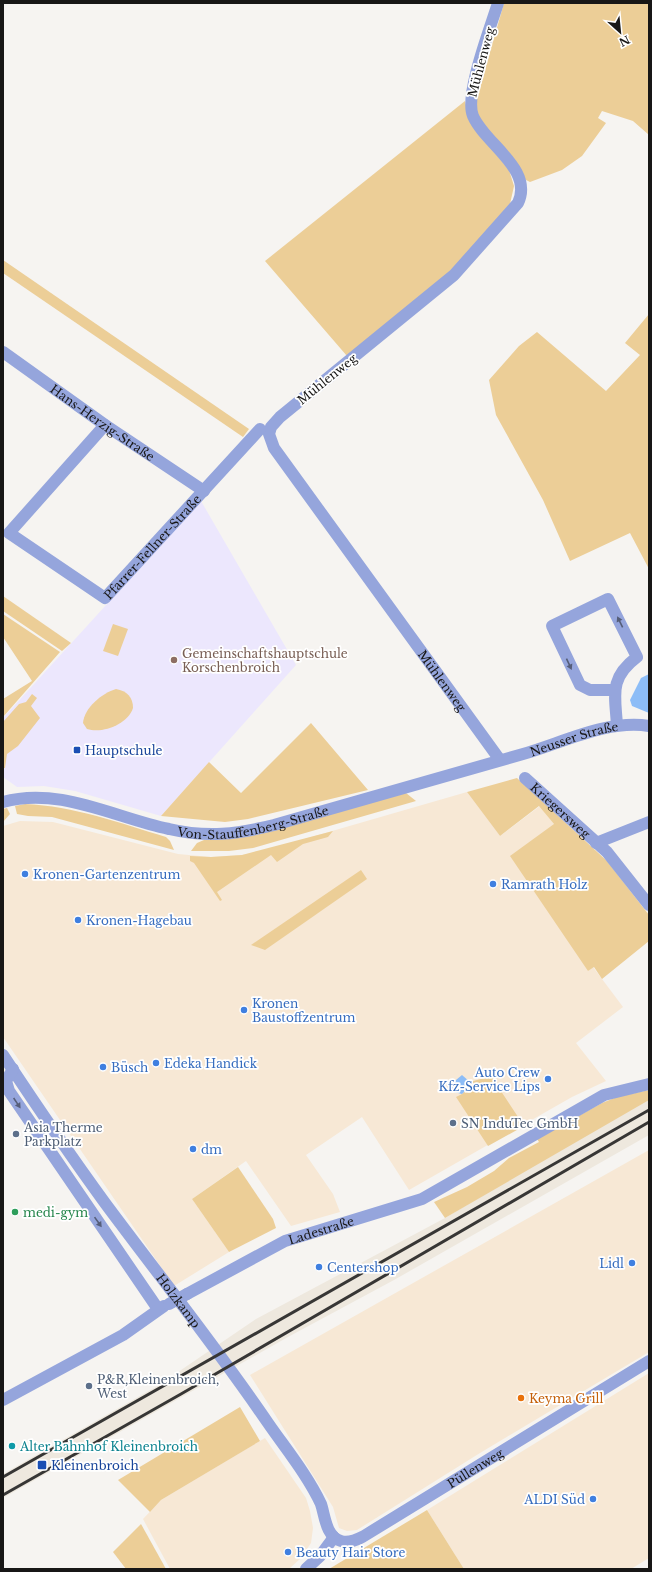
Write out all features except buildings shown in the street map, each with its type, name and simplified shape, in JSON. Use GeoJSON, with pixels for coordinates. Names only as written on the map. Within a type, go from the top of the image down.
{"type":"FeatureCollection","features":[{"type":"Feature","properties":{"kind":"street","name":"Mühlenweg"},"geometry":{"type":"LineString","coordinates":[[498,3],[472,89],[471,108],[474,118],[481,129],[520,177],[522,189],[518,203],[454,275],[280,417],[271,427],[269,434],[274,448],[500,760]]}},
{"type":"Feature","properties":{"kind":"street","name":"Hans-Herzig-Straße"},"geometry":{"type":"LineString","coordinates":[[3,352],[104,425],[204,491]]}},
{"type":"Feature","properties":{"kind":"street","name":"Pfarrer-Fellner-Straße"},"geometry":{"type":"LineString","coordinates":[[104,425],[6,536],[105,598],[260,429]]}},
{"type":"Feature","properties":{"kind":"street"},"geometry":{"type":"LineString","coordinates":[[614,690],[590,690],[580,685],[552,626],[608,599],[637,657],[620,674],[614,690],[617,725]]}},
{"type":"Feature","properties":{"kind":"street","name":"Neusser Straße"},"geometry":{"type":"LineString","coordinates":[[500,760],[617,725],[633,724],[649,726]]}},
{"type":"Feature","properties":{"kind":"street","name":"Von-Stauffenberg-Straße"},"geometry":{"type":"LineString","coordinates":[[3,802],[26,797],[55,799],[169,830],[224,835],[274,825],[500,760]]}},
{"type":"Feature","properties":{"kind":"street","name":"Kriegersweg"},"geometry":{"type":"LineString","coordinates":[[525,778],[596,842],[616,863],[649,905]]}},
{"type":"Feature","properties":{"kind":"street","name":"Kriegersweg"},"geometry":{"type":"LineString","coordinates":[[596,842],[649,822]]}},
{"type":"Feature","properties":{"kind":"street","name":"Holzkamp"},"geometry":{"type":"LineString","coordinates":[[3,1055],[96,1191],[214,1346],[262,1414],[313,1490],[321,1506],[327,1526],[334,1537]]}},
{"type":"Feature","properties":{"kind":"street","name":"Holzkamp"},"geometry":{"type":"LineString","coordinates":[[13,1069],[6,1081],[8,1091],[164,1306]]}},
{"type":"Feature","properties":{"kind":"street","name":"Ladestraße"},"geometry":{"type":"LineString","coordinates":[[3,1400],[123,1335],[164,1306],[285,1242],[422,1199],[604,1095],[649,1084]]}},
{"type":"Feature","properties":{"kind":"street","name":"Püllenweg"},"geometry":{"type":"LineString","coordinates":[[334,1537],[341,1542],[348,1542],[364,1536],[649,1361]]}},
{"type":"Feature","properties":{"kind":"street"},"geometry":{"type":"LineString","coordinates":[[306,1569],[320,1556],[334,1537]]}},
{"type":"Feature","properties":{"kind":"shaded area"},"geometry":{"type":"Polygon","coordinates":[[[504,3],[649,3],[649,135],[633,121],[602,111],[598,118],[606,123],[582,156],[562,170],[530,182],[526,180],[482,127],[475,105],[504,3]]]}},
{"type":"Feature","properties":{"kind":"shaded area"},"geometry":{"type":"Polygon","coordinates":[[[465,101],[469,120],[509,170],[514,186],[510,204],[449,273],[347,356],[265,261],[465,101]]]}},
{"type":"Feature","properties":{"kind":"shaded area"},"geometry":{"type":"Polygon","coordinates":[[[3,260],[249,429],[243,437],[3,273],[3,260]]]}},
{"type":"Feature","properties":{"kind":"shaded area"},"geometry":{"type":"Polygon","coordinates":[[[649,314],[649,569],[630,533],[570,561],[543,500],[496,415],[489,380],[519,346],[537,332],[606,391],[640,355],[625,343],[649,314]]]}},
{"type":"Feature","properties":{"kind":"shaded area","name":"Gemeinschaftshauptschule Korschenbroich"},"geometry":{"type":"Polygon","coordinates":[[[201,501],[296,665],[161,816],[75,791],[44,786],[17,787],[3,777],[3,718],[201,501]]]}},
{"type":"Feature","properties":{"kind":"shaded area"},"geometry":{"type":"Polygon","coordinates":[[[3,596],[71,643],[62,651],[3,611],[3,596]]]}},
{"type":"Feature","properties":{"kind":"shaded area"},"geometry":{"type":"Polygon","coordinates":[[[3,614],[60,652],[3,717],[3,699],[32,681],[3,637],[3,614]]]}},
{"type":"Feature","properties":{"kind":"shaded area"},"geometry":{"type":"Polygon","coordinates":[[[113,624],[128,629],[118,656],[103,651],[113,624]]]}},
{"type":"Feature","properties":{"kind":"shaded area"},"geometry":{"type":"Polygon","coordinates":[[[116,689],[123,691],[131,698],[133,708],[130,714],[120,723],[107,729],[87,729],[83,723],[84,717],[90,707],[105,694],[116,689]]]}},
{"type":"Feature","properties":{"kind":"shaded area"},"geometry":{"type":"Polygon","coordinates":[[[32,694],[37,698],[31,706],[40,718],[18,746],[7,754],[5,768],[3,768],[3,722],[19,704],[26,702],[32,694]]]}},
{"type":"Feature","properties":{"kind":"shaded area"},"geometry":{"type":"Polygon","coordinates":[[[311,723],[368,790],[248,819],[225,822],[161,816],[209,762],[241,793],[311,723]]]}},
{"type":"Feature","properties":{"kind":"shaded area"},"geometry":{"type":"Polygon","coordinates":[[[517,778],[607,861],[649,915],[649,941],[602,979],[594,967],[588,971],[510,856],[554,824],[539,806],[500,836],[467,792],[517,778]]]}},
{"type":"Feature","properties":{"kind":"shaded area"},"geometry":{"type":"Polygon","coordinates":[[[467,792],[500,836],[540,806],[554,824],[588,971],[593,967],[623,1007],[576,1043],[606,1081],[572,1097],[409,1190],[362,1117],[306,1155],[333,1194],[340,1212],[291,1226],[246,1161],[192,1199],[229,1252],[174,1286],[3,1037],[3,826],[20,821],[53,822],[178,854],[211,857],[242,855],[263,851],[467,792]]]}},
{"type":"Feature","properties":{"kind":"shaded area"},"geometry":{"type":"Polygon","coordinates":[[[406,793],[416,801],[253,848],[229,851],[191,851],[197,843],[204,840],[250,836],[406,793]]]}},
{"type":"Feature","properties":{"kind":"shaded area"},"geometry":{"type":"Polygon","coordinates":[[[25,804],[61,808],[97,816],[131,826],[166,837],[170,841],[174,850],[52,817],[17,814],[15,806],[25,804]]]}},
{"type":"Feature","properties":{"kind":"shaded area"},"geometry":{"type":"Polygon","coordinates":[[[7,808],[10,814],[3,822],[3,809],[7,808]]]}},
{"type":"Feature","properties":{"kind":"shaded area"},"geometry":{"type":"Polygon","coordinates":[[[333,831],[328,837],[303,844],[277,862],[271,855],[217,892],[222,900],[220,901],[194,863],[190,861],[190,856],[211,857],[242,855],[333,831]]]}},
{"type":"Feature","properties":{"kind":"shaded area"},"geometry":{"type":"Polygon","coordinates":[[[361,870],[367,879],[265,950],[251,945],[361,870]]]}},
{"type":"Feature","properties":{"kind":"shaded area"},"geometry":{"type":"Polygon","coordinates":[[[491,1076],[524,1126],[488,1146],[456,1097],[462,1094],[470,1086],[470,1082],[491,1076]]]}},
{"type":"Feature","properties":{"kind":"shaded area"},"geometry":{"type":"Polygon","coordinates":[[[649,1090],[649,1100],[445,1218],[434,1202],[467,1187],[494,1171],[509,1158],[539,1142],[537,1139],[602,1103],[617,1097],[649,1090]]]}},
{"type":"Feature","properties":{"kind":"shaded area"},"geometry":{"type":"Polygon","coordinates":[[[649,1099],[649,1135],[394,1280],[288,1337],[3,1498],[3,1474],[159,1385],[256,1319],[445,1218],[563,1147],[649,1099]]]}},
{"type":"Feature","properties":{"kind":"shaded area"},"geometry":{"type":"Polygon","coordinates":[[[649,1150],[649,1352],[480,1453],[357,1530],[347,1531],[339,1528],[333,1507],[250,1375],[649,1150]]]}},
{"type":"Feature","properties":{"kind":"shaded area"},"geometry":{"type":"Polygon","coordinates":[[[238,1167],[273,1219],[276,1228],[229,1252],[192,1199],[238,1167]]]}},
{"type":"Feature","properties":{"kind":"shaded area"},"geometry":{"type":"Polygon","coordinates":[[[649,1373],[649,1558],[631,1569],[464,1569],[427,1510],[649,1373]]]}},
{"type":"Feature","properties":{"kind":"shaded area"},"geometry":{"type":"Polygon","coordinates":[[[240,1407],[260,1441],[161,1500],[150,1512],[118,1480],[240,1407]]]}},
{"type":"Feature","properties":{"kind":"shaded area"},"geometry":{"type":"Polygon","coordinates":[[[265,1438],[306,1498],[310,1511],[313,1528],[311,1543],[301,1558],[289,1569],[170,1569],[143,1519],[161,1500],[265,1438]]]}},
{"type":"Feature","properties":{"kind":"shaded area"},"geometry":{"type":"Polygon","coordinates":[[[427,1510],[464,1569],[329,1569],[427,1510]]]}},
{"type":"Feature","properties":{"kind":"shaded area"},"geometry":{"type":"Polygon","coordinates":[[[141,1524],[166,1569],[126,1569],[113,1552],[141,1524]]]}},
{"type":"Feature","properties":{"kind":"water"},"geometry":{"type":"Polygon","coordinates":[[[649,674],[649,713],[632,706],[630,700],[641,678],[649,674]]]}},
{"type":"Feature","properties":{"kind":"water"},"geometry":{"type":"Polygon","coordinates":[[[462,1075],[470,1082],[470,1086],[462,1094],[454,1092],[450,1085],[462,1075]]]}},
{"type":"Feature","properties":{"kind":"railway"},"geometry":{"type":"LineString","coordinates":[[3,1477],[649,1110]]}},
{"type":"Feature","properties":{"kind":"railway"},"geometry":{"type":"LineString","coordinates":[[3,1495],[181,1394],[649,1122]]}},
{"type":"Feature","properties":{"kind":"place","name":"Gemeinschaftshauptschule Korschenbroich"},"geometry":{"type":"Point","coordinates":[174,660]}},
{"type":"Feature","properties":{"kind":"place","name":"Hauptschule"},"geometry":{"type":"Point","coordinates":[77,750]}},
{"type":"Feature","properties":{"kind":"place","name":"Kronen-Gartenzentrum"},"geometry":{"type":"Point","coordinates":[25,874]}},
{"type":"Feature","properties":{"kind":"place","name":"Ramrath Holz"},"geometry":{"type":"Point","coordinates":[493,884]}},
{"type":"Feature","properties":{"kind":"place","name":"Kronen-Hagebau"},"geometry":{"type":"Point","coordinates":[78,920]}},
{"type":"Feature","properties":{"kind":"place","name":"Kronen Baustoffzentrum"},"geometry":{"type":"Point","coordinates":[244,1010]}},
{"type":"Feature","properties":{"kind":"place","name":"Edeka Handick"},"geometry":{"type":"Point","coordinates":[156,1063]}},
{"type":"Feature","properties":{"kind":"place","name":"Büsch"},"geometry":{"type":"Point","coordinates":[103,1067]}},
{"type":"Feature","properties":{"kind":"place","name":"Auto Crew Kfz-Service Lips"},"geometry":{"type":"Point","coordinates":[548,1079]}},
{"type":"Feature","properties":{"kind":"place","name":"SN InduTec GmbH"},"geometry":{"type":"Point","coordinates":[453,1123]}},
{"type":"Feature","properties":{"kind":"place","name":"Asia Therme Parkplatz"},"geometry":{"type":"Point","coordinates":[16,1134]}},
{"type":"Feature","properties":{"kind":"place","name":"dm"},"geometry":{"type":"Point","coordinates":[193,1149]}},
{"type":"Feature","properties":{"kind":"place","name":"medi-gym"},"geometry":{"type":"Point","coordinates":[15,1212]}},
{"type":"Feature","properties":{"kind":"place","name":"Lidl"},"geometry":{"type":"Point","coordinates":[632,1263]}},
{"type":"Feature","properties":{"kind":"place","name":"Centershop"},"geometry":{"type":"Point","coordinates":[319,1267]}},
{"type":"Feature","properties":{"kind":"place","name":"P&R,Kleinenbroich, West"},"geometry":{"type":"Point","coordinates":[89,1386]}},
{"type":"Feature","properties":{"kind":"place","name":"Keyma Grill"},"geometry":{"type":"Point","coordinates":[521,1398]}},
{"type":"Feature","properties":{"kind":"place","name":"Alter Bahnhof Kleinenbroich"},"geometry":{"type":"Point","coordinates":[12,1446]}},
{"type":"Feature","properties":{"kind":"place","name":"Kleinenbroich"},"geometry":{"type":"Point","coordinates":[42,1465]}},
{"type":"Feature","properties":{"kind":"place","name":"ALDI Süd"},"geometry":{"type":"Point","coordinates":[593,1499]}},
{"type":"Feature","properties":{"kind":"place","name":"Beauty Hair Store"},"geometry":{"type":"Point","coordinates":[288,1552]}}]}
